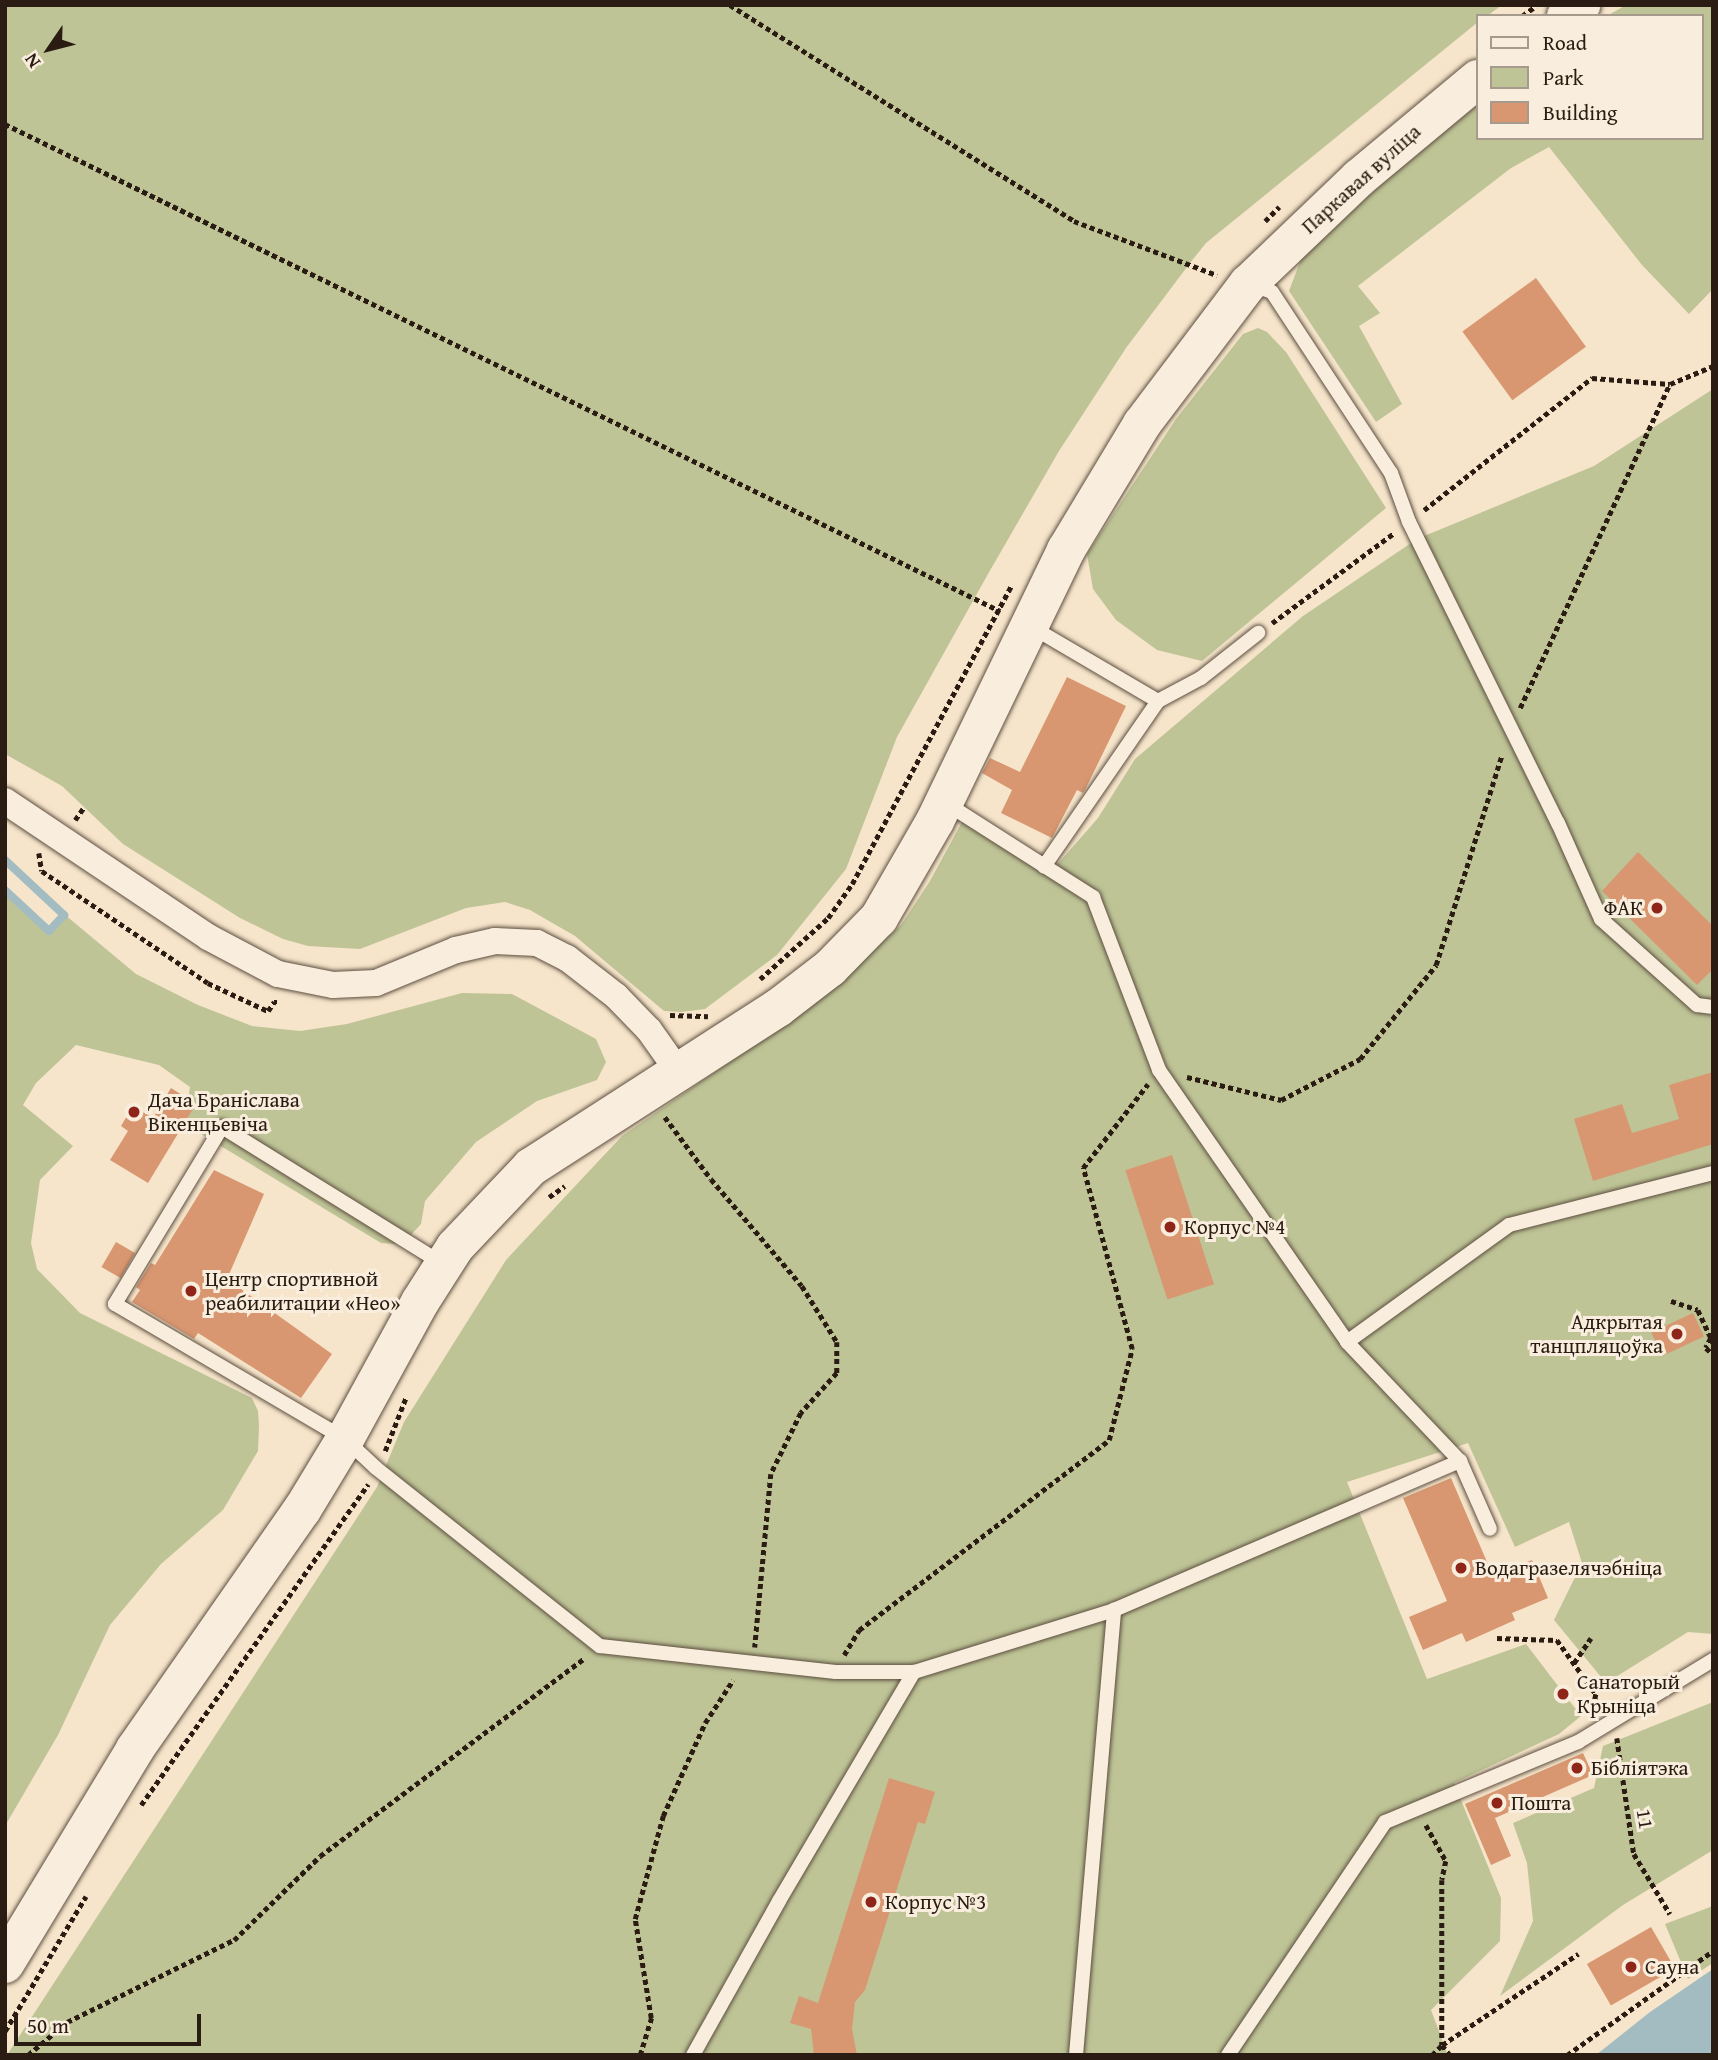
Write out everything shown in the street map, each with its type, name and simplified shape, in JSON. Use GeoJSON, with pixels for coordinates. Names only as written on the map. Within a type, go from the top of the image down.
{"type":"FeatureCollection","features":[{"type":"Feature","properties":{"kind":"street","name":"Паркавая вуліца"},"geometry":{"type":"LineString","coordinates":[[5,1964],[135,1749],[302,1510],[345,1439],[420,1301],[444,1264],[483,1215],[531,1167],[778,1008],[830,968],[879,918],[898,890],[943,802],[1066,550],[1142,424],[1248,284],[1359,178],[1476,81]]}},
{"type":"Feature","properties":{"kind":"street"},"geometry":{"type":"LineString","coordinates":[[5,801],[208,937],[278,974],[333,985],[376,983],[456,950],[495,941],[537,943],[567,958],[616,996],[649,1030],[678,1071]]}},
{"type":"Feature","properties":{"kind":"lane"},"geometry":{"type":"LineString","coordinates":[[1248,284],[1272,292],[1391,474],[1409,522],[1601,919],[1697,1005],[1713,1007]]}},
{"type":"Feature","properties":{"kind":"lane"},"geometry":{"type":"LineString","coordinates":[[1029,625],[1158,701]]}},
{"type":"Feature","properties":{"kind":"lane"},"geometry":{"type":"LineString","coordinates":[[1044,866],[1158,701],[1201,678],[1258,633]]}},
{"type":"Feature","properties":{"kind":"lane"},"geometry":{"type":"LineString","coordinates":[[943,802],[1093,897],[1159,1070],[1347,1342],[1460,1461],[1490,1529]]}},
{"type":"Feature","properties":{"kind":"lane"},"geometry":{"type":"LineString","coordinates":[[444,1264],[222,1127],[115,1304],[345,1439],[376,1468],[600,1646],[836,1672],[914,1672],[1114,1611],[1460,1461]]}},
{"type":"Feature","properties":{"kind":"lane"},"geometry":{"type":"LineString","coordinates":[[1347,1342],[1509,1225],[1713,1173]]}},
{"type":"Feature","properties":{"kind":"lane"},"geometry":{"type":"LineString","coordinates":[[1076,2055],[1114,1611]]}},
{"type":"Feature","properties":{"kind":"lane"},"geometry":{"type":"LineString","coordinates":[[1228,2055],[1385,1822],[1587,1736],[1713,1660]]}},
{"type":"Feature","properties":{"kind":"lane"},"geometry":{"type":"LineString","coordinates":[[693,2055],[779,1901],[914,1672]]}},
{"type":"Feature","properties":{"kind":"path"},"geometry":{"type":"LineString","coordinates":[[730,5],[1074,221],[1248,284]]}},
{"type":"Feature","properties":{"kind":"path"},"geometry":{"type":"LineString","coordinates":[[5,124],[1029,625]]}},
{"type":"Feature","properties":{"kind":"path"},"geometry":{"type":"LineString","coordinates":[[1258,633],[1409,522],[1592,379],[1671,384],[1713,366]]}},
{"type":"Feature","properties":{"kind":"path"},"geometry":{"type":"LineString","coordinates":[[842,1659],[859,1630],[1109,1440],[1132,1349],[1083,1168],[1159,1070],[1281,1100],[1360,1059],[1436,965],[1510,730],[1671,384]]}},
{"type":"Feature","properties":{"kind":"path"},"geometry":{"type":"LineString","coordinates":[[670,1015],[712,1016]]}},
{"type":"Feature","properties":{"kind":"path"},"geometry":{"type":"LineString","coordinates":[[640,2055],[650,2018],[635,1919],[663,1816],[705,1723],[755,1646],[771,1474],[801,1413],[837,1373],[837,1342],[802,1286],[711,1179],[663,1115]]}},
{"type":"Feature","properties":{"kind":"path"},"geometry":{"type":"LineString","coordinates":[[1671,1301],[1698,1310],[1711,1338],[1706,1348],[1713,1354]]}},
{"type":"Feature","properties":{"kind":"path"},"geometry":{"type":"LineString","coordinates":[[1497,1638],[1557,1640],[1597,1694],[1587,1736]]}},
{"type":"Feature","properties":{"kind":"path"},"geometry":{"type":"LineString","coordinates":[[1574,1663],[1591,1638]]}},
{"type":"Feature","properties":{"kind":"path"},"geometry":{"type":"LineString","coordinates":[[742,1644],[767,1648]]}},
{"type":"Feature","properties":{"kind":"path"},"geometry":{"type":"LineString","coordinates":[[28,2055],[67,2022],[234,1940],[320,1856],[600,1646]]}},
{"type":"Feature","properties":{"kind":"path","name":"11"},"geometry":{"type":"LineString","coordinates":[[1614,1720],[1634,1854],[1670,1914]]}},
{"type":"Feature","properties":{"kind":"path"},"geometry":{"type":"LineString","coordinates":[[1419,1807],[1446,1861],[1442,1880],[1442,2045],[1450,2055]]}},
{"type":"Feature","properties":{"kind":"path"},"geometry":{"type":"LineString","coordinates":[[1567,2055],[1713,1951]]}},
{"type":"Feature","properties":{"kind":"path"},"geometry":{"type":"LineString","coordinates":[[1432,2055],[1442,2045],[1578,1954]]}},
{"type":"Feature","properties":{"kind":"green space"},"geometry":{"type":"Polygon","coordinates":[[[5,5],[1502,5],[1490,14],[1476,14],[1476,24],[1206,243],[1190,263],[1126,348],[1059,451],[988,574],[897,737],[846,869],[777,955],[705,1009],[664,1011],[575,936],[530,910],[505,902],[466,908],[360,949],[308,946],[283,939],[240,918],[123,844],[62,786],[5,754],[5,5]]]}},
{"type":"Feature","properties":{"kind":"green space"},"geometry":{"type":"Polygon","coordinates":[[[1626,5],[1713,5],[1713,289],[1689,314],[1642,265],[1549,147],[1511,168],[1358,286],[1380,313],[1359,326],[1402,404],[1376,422],[1289,291],[1306,246],[1476,100],[1476,140],[1704,140],[1704,14],[1610,14],[1626,5]]]}},
{"type":"Feature","properties":{"kind":"green space"},"geometry":{"type":"Polygon","coordinates":[[[1258,328],[1267,332],[1286,352],[1386,508],[1202,661],[1157,650],[1116,620],[1093,589],[1087,554],[1176,419],[1243,334],[1258,328]]]}},
{"type":"Feature","properties":{"kind":"green space"},"geometry":{"type":"Polygon","coordinates":[[[1713,389],[1713,1634],[1688,1632],[1606,1683],[1554,1620],[1582,1563],[1569,1522],[1515,1547],[1468,1443],[1347,1482],[1427,1679],[1526,1644],[1581,1716],[1559,1734],[1454,1783],[1501,1898],[1500,1941],[1431,2010],[1448,2055],[7,2055],[377,1487],[404,1422],[506,1260],[622,1136],[818,1001],[901,925],[930,881],[963,820],[1048,875],[1098,818],[1135,759],[1303,616],[1417,539],[1594,466],[1713,389]]]}},
{"type":"Feature","properties":{"kind":"green space"},"geometry":{"type":"Polygon","coordinates":[[[5,890],[49,931],[64,914],[136,974],[198,1005],[252,1026],[300,1031],[347,1024],[462,993],[512,994],[596,1039],[606,1062],[597,1080],[537,1101],[476,1142],[425,1201],[421,1224],[409,1237],[396,1244],[381,1243],[191,1128],[186,1111],[190,1087],[159,1065],[76,1045],[36,1083],[23,1105],[73,1146],[40,1180],[31,1243],[37,1269],[80,1313],[252,1398],[258,1411],[258,1451],[223,1510],[161,1564],[110,1625],[58,1735],[5,1826],[5,890]]]}},
{"type":"Feature","properties":{"kind":"green space"},"geometry":{"type":"Polygon","coordinates":[[[1713,1702],[1713,1850],[1623,1905],[1500,1996],[1533,1921],[1527,1863],[1513,1823],[1594,1788],[1603,1746],[1713,1702]]]}},
{"type":"Feature","properties":{"kind":"green space"},"geometry":{"type":"Polygon","coordinates":[[[1713,1906],[1713,1963],[1688,1979],[1665,1924],[1713,1906]]]}},
{"type":"Feature","properties":{"kind":"water"},"geometry":{"type":"Polygon","coordinates":[[[1713,1969],[1713,2055],[1596,2055],[1650,2012],[1713,1969]]]}},
{"type":"Feature","properties":{"kind":"building"},"geometry":{"type":"Polygon","coordinates":[[[1536,278],[1586,347],[1512,400],[1462,331],[1536,278]]]}},
{"type":"Feature","properties":{"kind":"building"},"geometry":{"type":"Polygon","coordinates":[[[1067,677],[1126,706],[1085,790],[1083,793],[1077,790],[1052,838],[1001,813],[1012,790],[982,773],[990,758],[1020,772],[1067,677]]]}},
{"type":"Feature","properties":{"kind":"building","name":"ФАК"},"geometry":{"type":"Polygon","coordinates":[[[1638,852],[1713,926],[1713,969],[1697,985],[1602,891],[1638,852]]]}},
{"type":"Feature","properties":{"kind":"building"},"geometry":{"type":"Polygon","coordinates":[[[1713,1072],[1713,1144],[1593,1181],[1574,1119],[1622,1104],[1632,1133],[1679,1119],[1669,1085],[1713,1072]]]}},
{"type":"Feature","properties":{"kind":"building"},"geometry":{"type":"Polygon","coordinates":[[[171,1088],[196,1104],[148,1183],[110,1160],[128,1131],[121,1126],[133,1106],[153,1118],[171,1088]]]}},
{"type":"Feature","properties":{"kind":"building","name":"Корпус №4"},"geometry":{"type":"Polygon","coordinates":[[[1172,1155],[1214,1284],[1167,1299],[1125,1170],[1172,1155]]]}},
{"type":"Feature","properties":{"kind":"building","name":"Центр спортивной реабилитации «Нео»"},"geometry":{"type":"Polygon","coordinates":[[[214,1170],[264,1194],[227,1279],[332,1354],[301,1398],[198,1333],[194,1339],[132,1302],[140,1290],[136,1287],[151,1263],[155,1265],[214,1170]]]}},
{"type":"Feature","properties":{"kind":"building"},"geometry":{"type":"Polygon","coordinates":[[[116,1242],[135,1253],[121,1278],[102,1267],[116,1242]]]}},
{"type":"Feature","properties":{"kind":"building","name":"Адкрытая танцпляцоўка"},"geometry":{"type":"Polygon","coordinates":[[[1693,1313],[1704,1337],[1662,1356],[1651,1332],[1693,1313]]]}},
{"type":"Feature","properties":{"kind":"building","name":"Водагразелячэбніца"},"geometry":{"type":"Polygon","coordinates":[[[1451,1478],[1493,1576],[1532,1560],[1548,1598],[1512,1613],[1515,1620],[1466,1642],[1462,1633],[1423,1650],[1409,1617],[1447,1601],[1403,1498],[1451,1478]]]}},
{"type":"Feature","properties":{"kind":"building"},"geometry":{"type":"Polygon","coordinates":[[[1583,1753],[1593,1775],[1495,1818],[1511,1856],[1491,1865],[1465,1804],[1583,1753]]]}},
{"type":"Feature","properties":{"kind":"building","name":"Корпус №3"},"geometry":{"type":"Polygon","coordinates":[[[889,1778],[935,1792],[925,1824],[918,1822],[865,1990],[855,2002],[852,2029],[857,2055],[814,2055],[811,2029],[790,2023],[799,1996],[818,2003],[889,1778]]]}},
{"type":"Feature","properties":{"kind":"building","name":"Сауна"},"geometry":{"type":"Polygon","coordinates":[[[1651,1927],[1675,1969],[1611,2006],[1587,1964],[1651,1927]]]}},
{"type":"Feature","properties":{"kind":"waterway"},"geometry":{"type":"LineString","coordinates":[[5,860],[64,915],[49,931],[5,890]]}},
{"type":"Feature","properties":{"kind":"place","name":"ФАК"},"geometry":{"type":"Point","coordinates":[1657,908]}},
{"type":"Feature","properties":{"kind":"place","name":"Дача Браніслава Вікенцьевіча"},"geometry":{"type":"Point","coordinates":[134,1112]}},
{"type":"Feature","properties":{"kind":"place","name":"Корпус №4"},"geometry":{"type":"Point","coordinates":[1170,1227]}},
{"type":"Feature","properties":{"kind":"place","name":"Центр спортивной реабилитации «Нео»"},"geometry":{"type":"Point","coordinates":[191,1291]}},
{"type":"Feature","properties":{"kind":"place","name":"Адкрытая танцпляцоўка"},"geometry":{"type":"Point","coordinates":[1677,1334]}},
{"type":"Feature","properties":{"kind":"place","name":"Водагразелячэбніца"},"geometry":{"type":"Point","coordinates":[1461,1568]}},
{"type":"Feature","properties":{"kind":"place","name":"Санаторый Крыніца"},"geometry":{"type":"Point","coordinates":[1563,1694]}},
{"type":"Feature","properties":{"kind":"place","name":"Бібліятэка"},"geometry":{"type":"Point","coordinates":[1577,1768]}},
{"type":"Feature","properties":{"kind":"place","name":"Пошта"},"geometry":{"type":"Point","coordinates":[1497,1803]}},
{"type":"Feature","properties":{"kind":"place","name":"Корпус №3"},"geometry":{"type":"Point","coordinates":[871,1902]}},
{"type":"Feature","properties":{"kind":"place","name":"Сауна"},"geometry":{"type":"Point","coordinates":[1631,1967]}}]}
